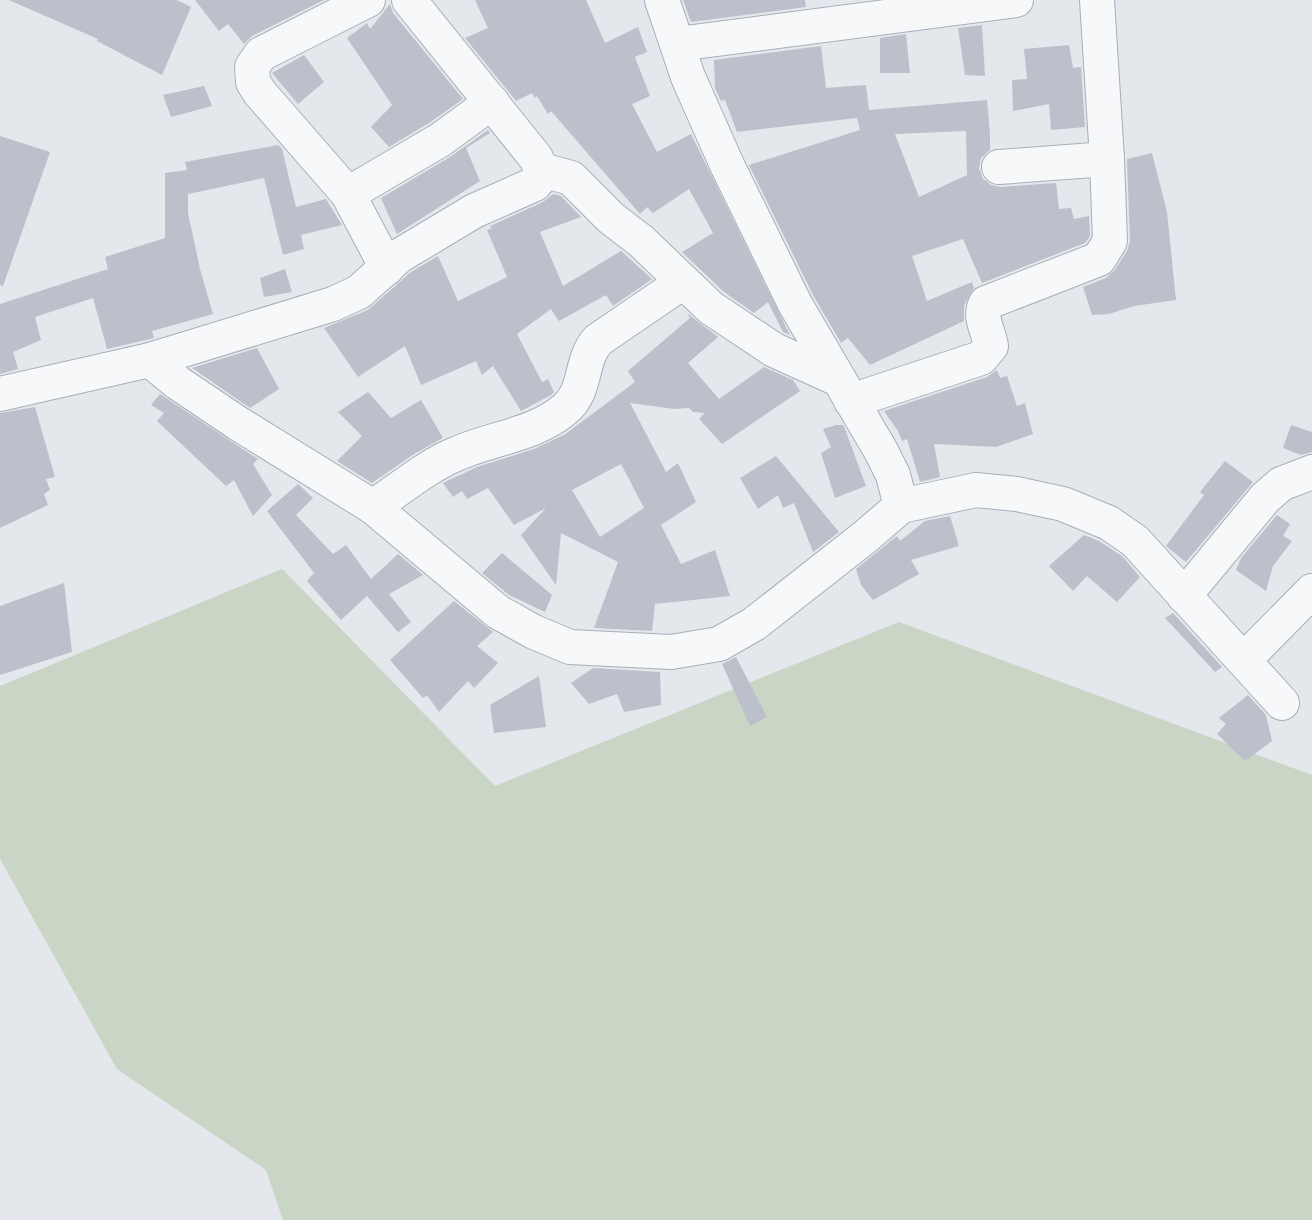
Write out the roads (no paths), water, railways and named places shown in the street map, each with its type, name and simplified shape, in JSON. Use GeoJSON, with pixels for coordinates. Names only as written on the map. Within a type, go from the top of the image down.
{"type":"FeatureCollection","features":[{"type":"Feature","properties":{"kind":"street"},"geometry":{"type":"LineString","coordinates":[[368,0],[261,54],[252,67],[253,82],[348,194],[387,268]]}},
{"type":"Feature","properties":{"kind":"street"},"geometry":{"type":"LineString","coordinates":[[0,394],[150,360],[333,304],[359,292],[399,256],[474,211],[535,184],[541,178],[542,170],[536,158],[409,0]]}},
{"type":"Feature","properties":{"kind":"street"},"geometry":{"type":"LineString","coordinates":[[662,0],[688,77],[727,165],[795,304],[881,451],[893,475],[901,506]]}},
{"type":"Feature","properties":{"kind":"street"},"geometry":{"type":"LineString","coordinates":[[678,44],[1016,0]]}},
{"type":"Feature","properties":{"kind":"street"},"geometry":{"type":"LineString","coordinates":[[542,170],[571,178],[711,308],[774,350],[844,390],[981,358],[991,346],[982,317],[986,303],[1099,259],[1110,241],[1097,0]]}},
{"type":"Feature","properties":{"kind":"street"},"geometry":{"type":"LineString","coordinates":[[348,194],[440,140],[492,102]]}},
{"type":"Feature","properties":{"kind":"street"},"geometry":{"type":"LineString","coordinates":[[999,167],[1107,159]]}},
{"type":"Feature","properties":{"kind":"street"},"geometry":{"type":"LineString","coordinates":[[373,507],[455,454],[543,424],[565,410],[578,394],[590,349],[598,340],[683,282]]}},
{"type":"Feature","properties":{"kind":"street"},"geometry":{"type":"LineString","coordinates":[[150,360],[239,424],[373,507],[498,612],[570,647],[671,652],[719,644],[754,624],[901,506],[976,490],[1017,494],[1063,504],[1109,523],[1135,541],[1282,703]]}},
{"type":"Feature","properties":{"kind":"street"},"geometry":{"type":"LineString","coordinates":[[1184,596],[1265,498],[1281,484],[1312,472]]}},
{"type":"Feature","properties":{"kind":"street"},"geometry":{"type":"LineString","coordinates":[[1244,660],[1312,591]]}}]}
